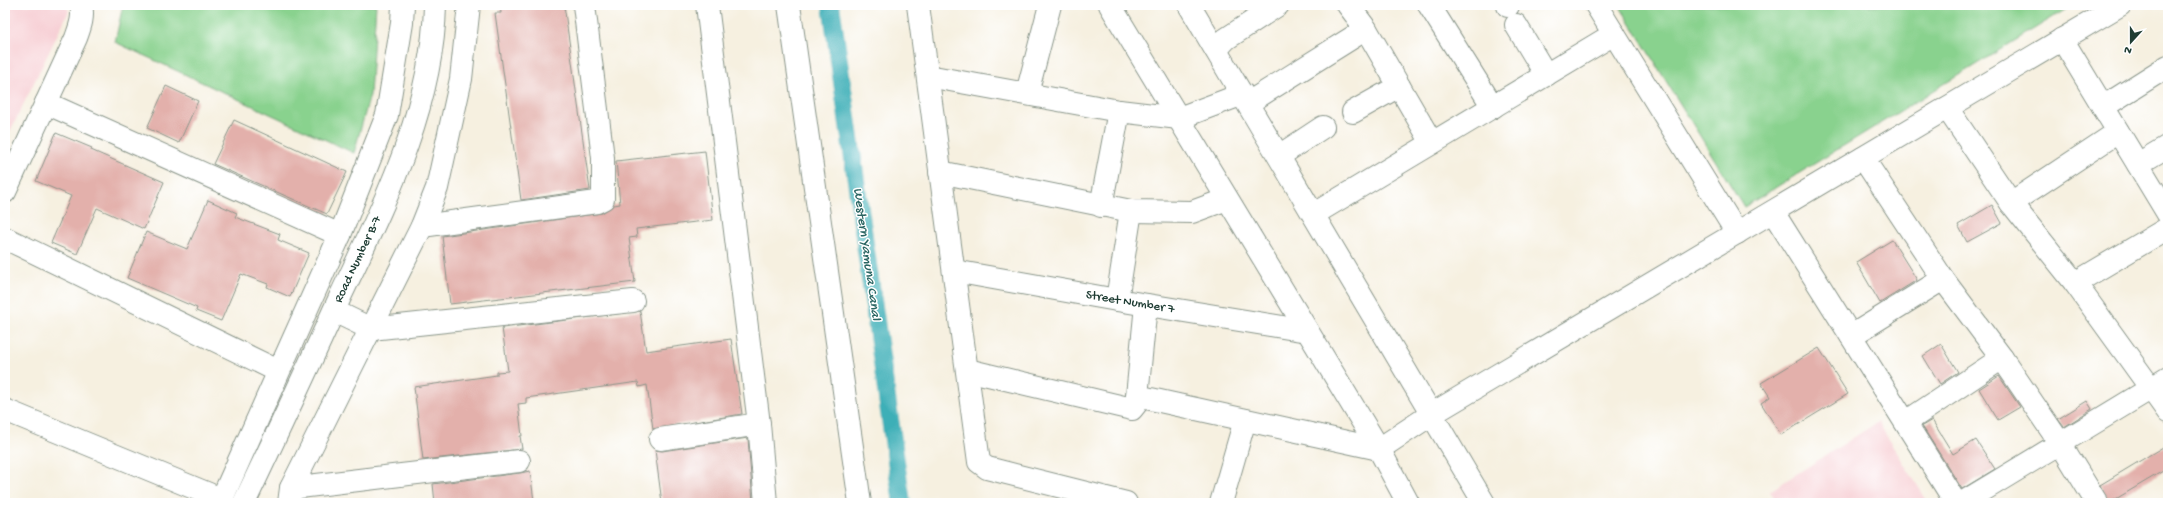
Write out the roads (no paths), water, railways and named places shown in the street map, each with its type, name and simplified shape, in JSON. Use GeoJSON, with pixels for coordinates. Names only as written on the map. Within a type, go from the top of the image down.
{"type":"FeatureCollection","features":[{"type":"Feature","properties":{"kind":"street"},"geometry":{"type":"LineString","coordinates":[[5,192],[81,25],[83,11],[81,5]]}},
{"type":"Feature","properties":{"kind":"street","name":"Road Number B-7"},"geometry":{"type":"LineString","coordinates":[[221,501],[340,235],[387,115],[402,24],[403,5]]}},
{"type":"Feature","properties":{"kind":"street","name":"Road Number B-7"},"geometry":{"type":"LineString","coordinates":[[244,503],[377,220],[415,125],[435,33],[435,5]]}},
{"type":"Feature","properties":{"kind":"street"},"geometry":{"type":"LineString","coordinates":[[290,495],[422,226],[437,188],[461,79],[469,5]]}},
{"type":"Feature","properties":{"kind":"street"},"geometry":{"type":"LineString","coordinates":[[422,226],[596,202],[603,199],[603,158],[584,5]]}},
{"type":"Feature","properties":{"kind":"street"},"geometry":{"type":"LineString","coordinates":[[707,5],[759,424],[766,503]]}},
{"type":"Feature","properties":{"kind":"street"},"geometry":{"type":"LineString","coordinates":[[788,5],[860,503]]}},
{"type":"Feature","properties":{"kind":"street"},"geometry":{"type":"LineString","coordinates":[[918,5],[978,458],[981,465],[1126,503]]}},
{"type":"Feature","properties":{"kind":"street"},"geometry":{"type":"LineString","coordinates":[[1027,94],[1050,5]]}},
{"type":"Feature","properties":{"kind":"street"},"geometry":{"type":"LineString","coordinates":[[1110,5],[1180,118],[1227,199],[1379,450],[1408,503]]}},
{"type":"Feature","properties":{"kind":"street"},"geometry":{"type":"LineString","coordinates":[[1189,5],[1484,503]]}},
{"type":"Feature","properties":{"kind":"street"},"geometry":{"type":"LineString","coordinates":[[1348,5],[1366,29],[1432,143]]}},
{"type":"Feature","properties":{"kind":"street"},"geometry":{"type":"LineString","coordinates":[[1429,5],[1493,107]]}},
{"type":"Feature","properties":{"kind":"street"},"geometry":{"type":"LineString","coordinates":[[1596,5],[1737,233]]}},
{"type":"Feature","properties":{"kind":"street"},"geometry":{"type":"LineString","coordinates":[[1137,396],[1379,450],[1432,414],[2120,5]]}},
{"type":"Feature","properties":{"kind":"street"},"geometry":{"type":"LineString","coordinates":[[1216,50],[1226,39],[1271,7]]}},
{"type":"Feature","properties":{"kind":"street"},"geometry":{"type":"LineString","coordinates":[[1510,12],[1546,75]]}},
{"type":"Feature","properties":{"kind":"street"},"geometry":{"type":"LineString","coordinates":[[928,76],[1119,111],[1180,118],[1246,99],[1366,29]]}},
{"type":"Feature","properties":{"kind":"street"},"geometry":{"type":"LineString","coordinates":[[1314,214],[1614,34]]}},
{"type":"Feature","properties":{"kind":"street"},"geometry":{"type":"LineString","coordinates":[[2062,39],[2168,214]]}},
{"type":"Feature","properties":{"kind":"street"},"geometry":{"type":"LineString","coordinates":[[2103,107],[2168,66]]}},
{"type":"Feature","properties":{"kind":"street"},"geometry":{"type":"LineString","coordinates":[[1353,112],[1399,86]]}},
{"type":"Feature","properties":{"kind":"street"},"geometry":{"type":"LineString","coordinates":[[46,103],[340,235]]}},
{"type":"Feature","properties":{"kind":"street"},"geometry":{"type":"LineString","coordinates":[[1947,108],[2011,203],[2075,283],[2160,383],[2168,412]]}},
{"type":"Feature","properties":{"kind":"street"},"geometry":{"type":"LineString","coordinates":[[1101,206],[1119,111]]}},
{"type":"Feature","properties":{"kind":"street"},"geometry":{"type":"LineString","coordinates":[[1279,156],[1323,127]]}},
{"type":"Feature","properties":{"kind":"street"},"geometry":{"type":"LineString","coordinates":[[2011,203],[2118,132]]}},
{"type":"Feature","properties":{"kind":"street"},"geometry":{"type":"LineString","coordinates":[[2138,164],[2168,146]]}},
{"type":"Feature","properties":{"kind":"street"},"geometry":{"type":"LineString","coordinates":[[1863,158],[1943,279],[2002,358],[2060,443],[2097,503]]}},
{"type":"Feature","properties":{"kind":"street"},"geometry":{"type":"LineString","coordinates":[[940,172],[1131,211],[1192,212],[1227,199]]}},
{"type":"Feature","properties":{"kind":"street"},"geometry":{"type":"LineString","coordinates":[[1117,300],[1131,211]]}},
{"type":"Feature","properties":{"kind":"street"},"geometry":{"type":"LineString","coordinates":[[1773,212],[1956,503]]}},
{"type":"Feature","properties":{"kind":"street"},"geometry":{"type":"LineString","coordinates":[[2075,283],[2168,228]]}},
{"type":"Feature","properties":{"kind":"street"},"geometry":{"type":"LineString","coordinates":[[5,238],[278,371]]}},
{"type":"Feature","properties":{"kind":"street","name":"Street Number 7"},"geometry":{"type":"LineString","coordinates":[[954,271],[1146,305],[1307,331]]}},
{"type":"Feature","properties":{"kind":"street"},"geometry":{"type":"LineString","coordinates":[[1851,336],[1943,279]]}},
{"type":"Feature","properties":{"kind":"street"},"geometry":{"type":"LineString","coordinates":[[334,312],[371,329],[633,301]]}},
{"type":"Feature","properties":{"kind":"street"},"geometry":{"type":"LineString","coordinates":[[967,370],[1132,409],[1135,407],[1137,396],[1146,305]]}},
{"type":"Feature","properties":{"kind":"street"},"geometry":{"type":"LineString","coordinates":[[1906,422],[2002,358]]}},
{"type":"Feature","properties":{"kind":"street"},"geometry":{"type":"LineString","coordinates":[[1962,503],[2160,383]]}},
{"type":"Feature","properties":{"kind":"street"},"geometry":{"type":"LineString","coordinates":[[5,410],[221,501]]}},
{"type":"Feature","properties":{"kind":"street"},"geometry":{"type":"LineString","coordinates":[[1221,503],[1245,420]]}},
{"type":"Feature","properties":{"kind":"street"},"geometry":{"type":"LineString","coordinates":[[660,439],[759,424]]}},
{"type":"Feature","properties":{"kind":"street"},"geometry":{"type":"LineString","coordinates":[[290,495],[519,461]]}},
{"type":"Feature","properties":{"kind":"waterway","name":"Western Yamuna Canal"},"geometry":{"type":"LineString","coordinates":[[831,5],[902,503]]}}]}
